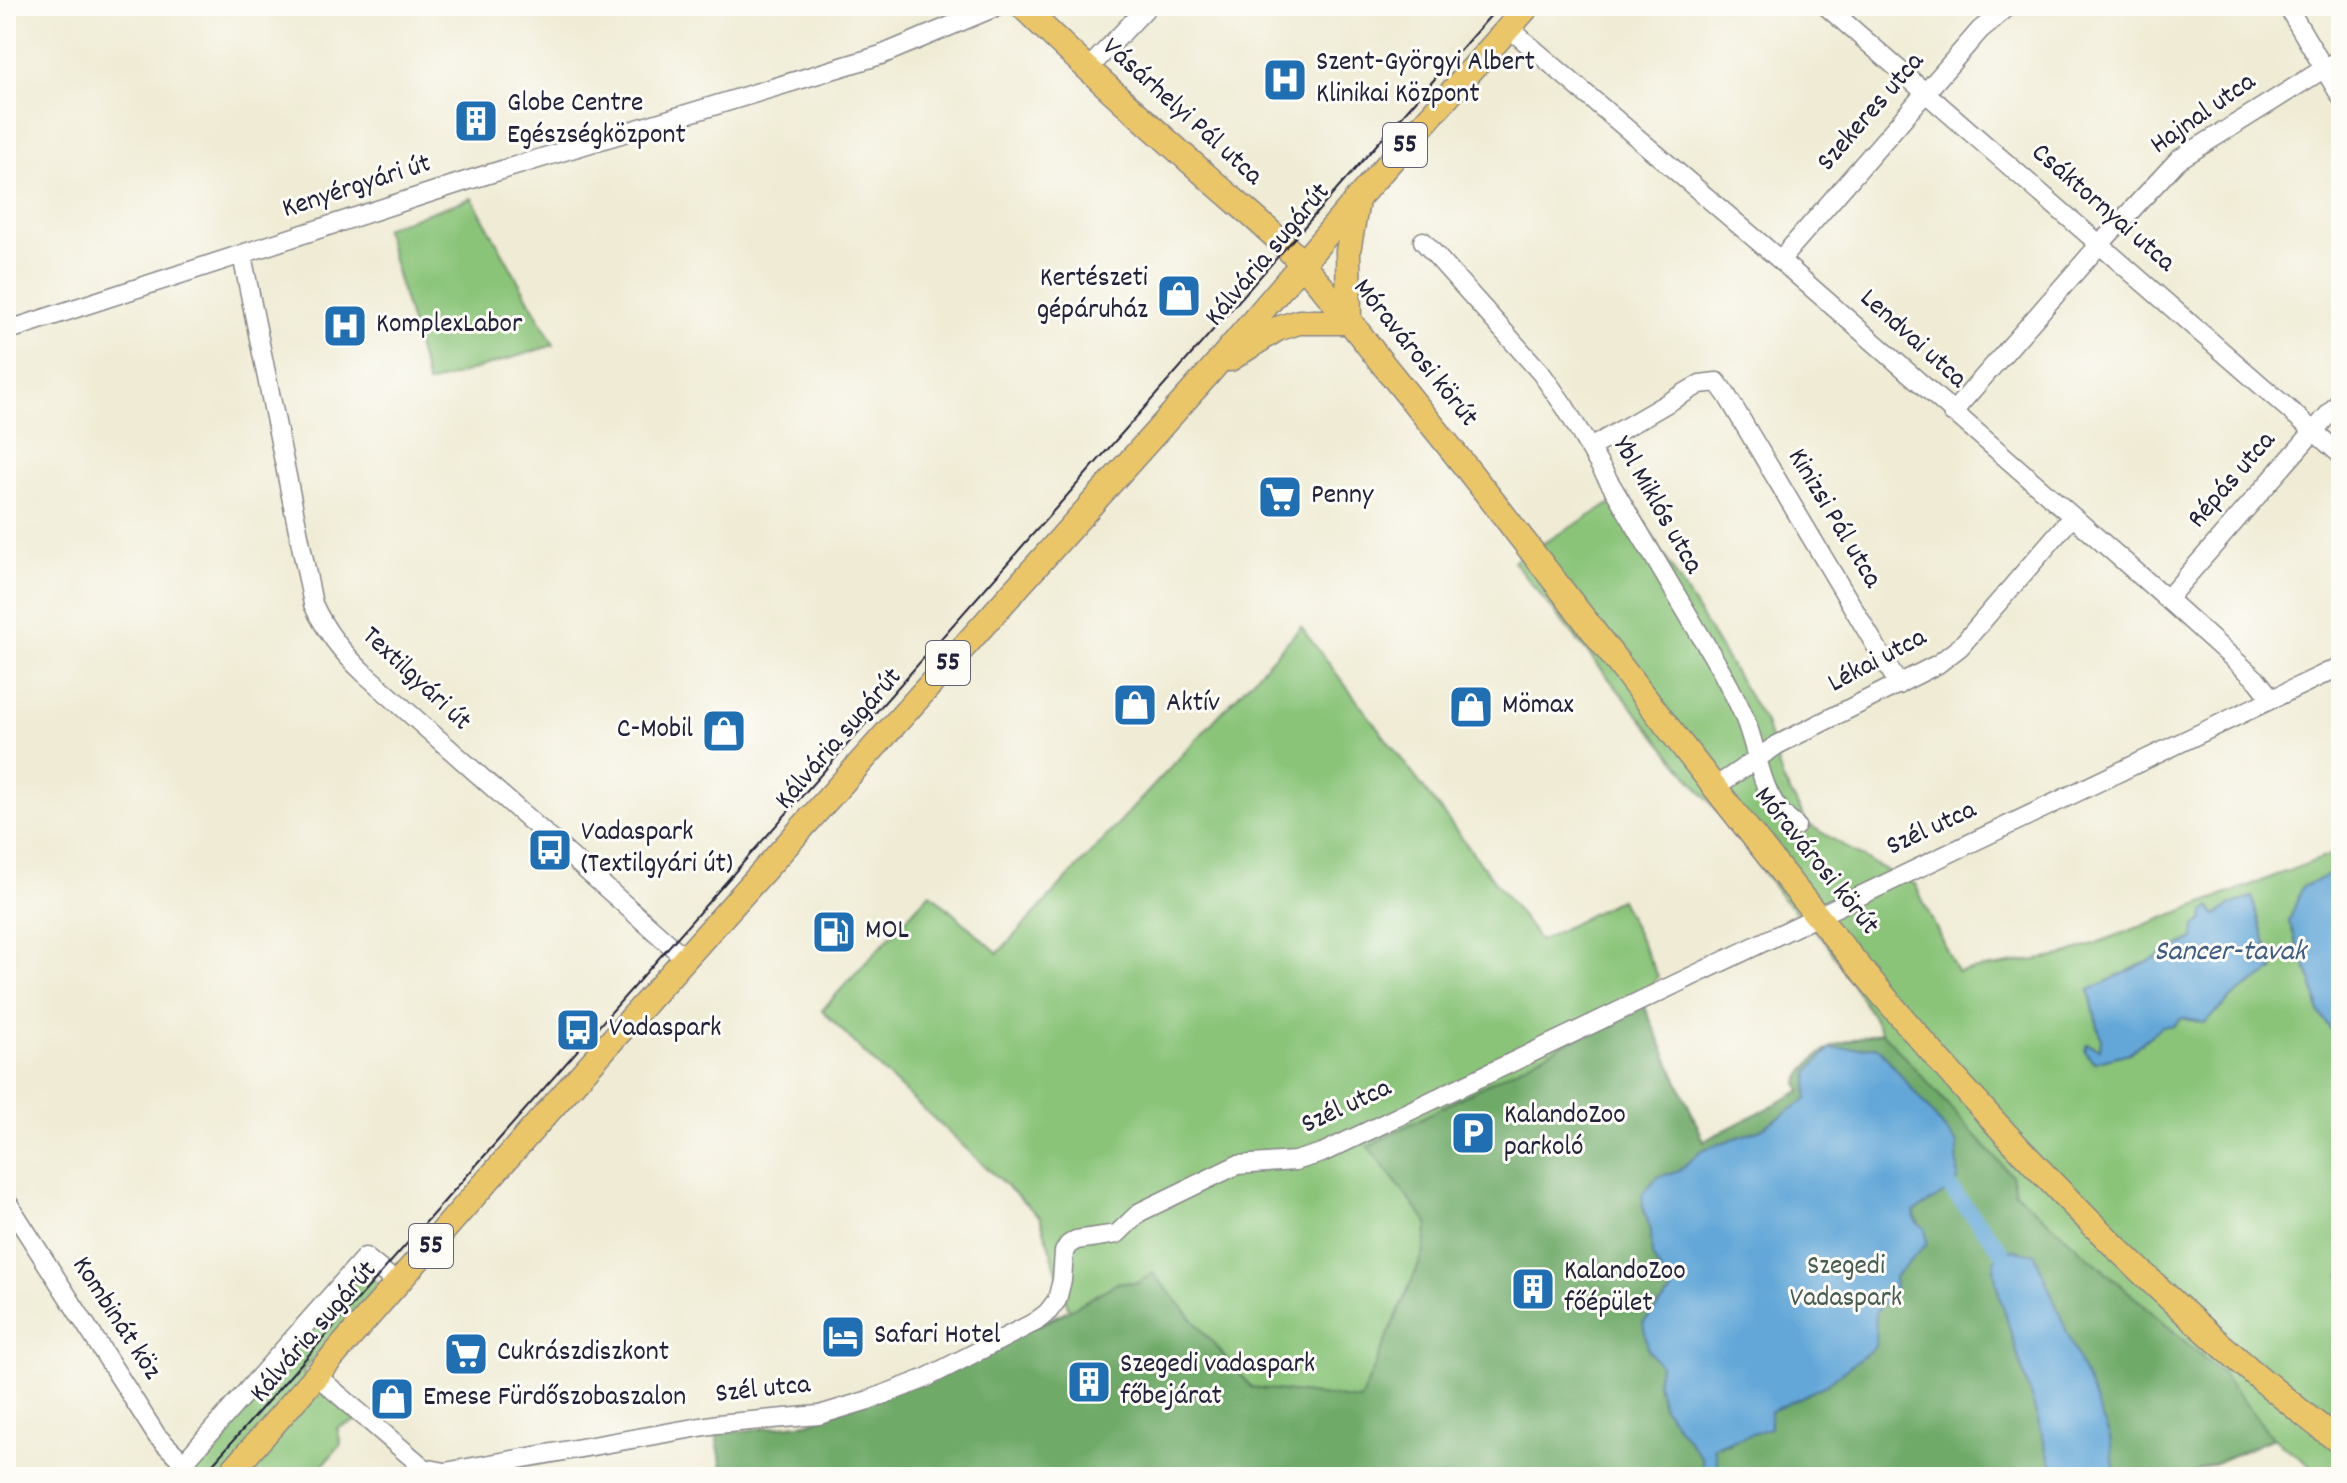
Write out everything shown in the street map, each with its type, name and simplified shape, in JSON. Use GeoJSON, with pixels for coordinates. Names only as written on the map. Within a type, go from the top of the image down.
{"type":"FeatureCollection","features":[{"type":"Feature","properties":{"kind":"main road","name":"Vásárhelyi Pál utca"},"geometry":{"type":"LineString","coordinates":[[1022,6],[1302,263]]}},
{"type":"Feature","properties":{"kind":"main road","name":"Kálvária sugárút"},"geometry":{"type":"LineString","coordinates":[[227,1477],[1208,374],[1528,6]]}},
{"type":"Feature","properties":{"kind":"main road"},"geometry":{"type":"LineString","coordinates":[[1208,374],[1277,329],[1299,322],[1349,322],[1348,251],[1358,198]]}},
{"type":"Feature","properties":{"kind":"main road","name":"Móravárosi körút"},"geometry":{"type":"LineString","coordinates":[[1302,263],[1444,438],[1715,787],[1909,1026],[2005,1135],[2109,1242],[2293,1407],[2341,1443]]}},
{"type":"Feature","properties":{"kind":"street","name":"Kenyérgyári út"},"geometry":{"type":"LineString","coordinates":[[6,331],[469,180],[881,55],[998,6]]}},
{"type":"Feature","properties":{"kind":"street"},"geometry":{"type":"LineString","coordinates":[[1088,69],[1148,6]]}},
{"type":"Feature","properties":{"kind":"street","name":"Csáktornyai utca"},"geometry":{"type":"LineString","coordinates":[[1826,6],[2341,455]]}},
{"type":"Feature","properties":{"kind":"street","name":"Szekeres utca"},"geometry":{"type":"LineString","coordinates":[[1780,260],[1980,30],[2009,6]]}},
{"type":"Feature","properties":{"kind":"street"},"geometry":{"type":"LineString","coordinates":[[2287,6],[2341,97]]}},
{"type":"Feature","properties":{"kind":"street","name":"Lendvai utca"},"geometry":{"type":"LineString","coordinates":[[1509,28],[2167,599],[2258,681],[2272,699]]}},
{"type":"Feature","properties":{"kind":"street","name":"Hajnal utca"},"geometry":{"type":"LineString","coordinates":[[1952,413],[2178,160],[2341,58]]}},
{"type":"Feature","properties":{"kind":"street","name":"Ybl Miklós utca"},"geometry":{"type":"LineString","coordinates":[[1423,241],[1541,373],[1590,448],[1722,672],[1744,717],[1772,803],[1796,826]]}},
{"type":"Feature","properties":{"kind":"street","name":"Textilgyári út"},"geometry":{"type":"LineString","coordinates":[[242,255],[313,604],[324,626],[343,654],[686,959]]}},
{"type":"Feature","properties":{"kind":"street","name":"Kinizsi Pál utca"},"geometry":{"type":"LineString","coordinates":[[1590,448],[1700,384],[1717,382],[1899,685]]}},
{"type":"Feature","properties":{"kind":"street","name":"Répás utca"},"geometry":{"type":"LineString","coordinates":[[2167,599],[2341,400]]}},
{"type":"Feature","properties":{"kind":"street","name":"Lékai utca"},"geometry":{"type":"LineString","coordinates":[[1715,787],[1757,756],[1938,664],[1960,647],[2072,517]]}},
{"type":"Feature","properties":{"kind":"street","name":"Szél utca"},"geometry":{"type":"LineString","coordinates":[[317,1376],[414,1461],[433,1471],[445,1472],[717,1424],[807,1417],[872,1399],[924,1379],[1047,1313],[1060,1291],[1064,1252],[1076,1240],[1117,1234],[1140,1212],[1237,1165],[1295,1161],[1322,1153],[2341,666]]}},
{"type":"Feature","properties":{"kind":"street","name":"Kombinát köz"},"geometry":{"type":"LineString","coordinates":[[6,1200],[177,1470]]}},
{"type":"Feature","properties":{"kind":"street"},"geometry":{"type":"LineString","coordinates":[[177,1470],[365,1257],[398,1284]]}},
{"type":"Feature","properties":{"kind":"green space"},"geometry":{"type":"Polygon","coordinates":[[[472,198],[554,345],[428,384],[384,228],[472,198]]]}},
{"type":"Feature","properties":{"kind":"green space"},"geometry":{"type":"Polygon","coordinates":[[[1627,494],[1765,723],[1783,780],[1808,824],[1876,865],[1915,884],[1957,972],[2062,956],[2341,851],[2341,870],[2302,887],[2289,922],[2313,985],[2319,1012],[2334,1034],[2341,1036],[2341,1477],[2325,1477],[2273,1438],[2183,1477],[724,1477],[716,1434],[808,1423],[1069,1310],[1040,1217],[878,1067],[822,1010],[930,893],[998,953],[1301,627],[1540,941],[1620,899],[1658,976],[1643,1003],[1704,1141],[1801,1091],[1798,1082],[1823,1052],[1844,1042],[1882,1032],[1824,939],[1782,898],[1738,837],[1513,561],[1627,494]],[[2231,905],[2215,916],[2211,908],[2194,939],[2089,990],[2101,1040],[2100,1049],[2088,1044],[2085,1051],[2094,1062],[2129,1053],[2162,1026],[2173,1026],[2182,1018],[2205,1023],[2235,995],[2274,970],[2231,905]]]}},
{"type":"Feature","properties":{"kind":"green space","name":"Szegedi Vadaspark"},"geometry":{"type":"Polygon","coordinates":[[[1643,1003],[1704,1141],[1801,1091],[1798,1082],[1823,1052],[1844,1042],[1882,1032],[2011,1175],[2015,1192],[2221,1373],[2273,1438],[2183,1477],[2098,1477],[2114,1467],[1994,1266],[1998,1290],[2051,1463],[2064,1477],[1720,1477],[1713,1447],[1729,1444],[1769,1412],[1824,1386],[1895,1290],[1894,1277],[1927,1244],[1914,1212],[1951,1189],[1957,1144],[1878,1047],[1830,1049],[1809,1071],[1808,1099],[1761,1129],[1702,1150],[1677,1173],[1657,1177],[1643,1208],[1651,1230],[1652,1256],[1672,1292],[1644,1323],[1648,1349],[1660,1366],[1657,1383],[1663,1407],[1702,1458],[1705,1477],[724,1477],[716,1434],[808,1423],[1053,1319],[1119,1282],[1137,1283],[1153,1273],[1251,1387],[1360,1400],[1423,1255],[1428,1224],[1368,1146],[1643,1003]]]}},
{"type":"Feature","properties":{"kind":"green space"},"geometry":{"type":"Polygon","coordinates":[[[361,1269],[379,1284],[302,1372],[359,1420],[337,1428],[341,1444],[313,1477],[178,1477],[361,1269]]]}},
{"type":"Feature","properties":{"kind":"water","name":"Sancer-tavak"},"geometry":{"type":"Polygon","coordinates":[[[2341,870],[2341,1036],[2334,1035],[2319,1012],[2313,985],[2289,922],[2302,887],[2341,870]]]}},
{"type":"Feature","properties":{"kind":"water","name":"Sancer-tavak"},"geometry":{"type":"Polygon","coordinates":[[[2252,897],[2274,970],[2235,995],[2205,1023],[2182,1018],[2173,1026],[2162,1026],[2129,1053],[2094,1062],[2085,1051],[2087,1044],[2100,1049],[2101,1039],[2089,990],[2194,939],[2195,926],[2203,920],[2204,912],[2210,907],[2215,916],[2231,905],[2252,897]]]}},
{"type":"Feature","properties":{"kind":"water"},"geometry":{"type":"Polygon","coordinates":[[[1878,1047],[1957,1144],[1958,1181],[1951,1189],[1914,1212],[1916,1222],[1925,1228],[1927,1244],[1894,1277],[1895,1290],[1876,1312],[1875,1347],[1824,1386],[1770,1412],[1770,1428],[1714,1447],[1720,1477],[1705,1477],[1702,1458],[1663,1407],[1657,1383],[1660,1366],[1648,1349],[1643,1323],[1672,1292],[1652,1256],[1651,1230],[1642,1195],[1657,1177],[1677,1172],[1702,1150],[1761,1129],[1807,1099],[1809,1071],[1830,1049],[1878,1047]]]}},
{"type":"Feature","properties":{"kind":"water"},"geometry":{"type":"Polygon","coordinates":[[[2001,1250],[2035,1254],[2110,1437],[2114,1467],[2098,1477],[2064,1477],[2051,1463],[1998,1290],[1994,1264],[2001,1250]]]}},
{"type":"Feature","properties":{"kind":"waterway"},"geometry":{"type":"LineString","coordinates":[[1951,1189],[2001,1250]]}},
{"type":"Feature","properties":{"kind":"tram line"},"geometry":{"type":"LineString","coordinates":[[201,1477],[1499,6]]}},
{"type":"Feature","properties":{"kind":"place","name":"Szent-Györgyi Albert Klinikai Központ"},"geometry":{"type":"Point","coordinates":[1285,80]}},
{"type":"Feature","properties":{"kind":"place","name":"Globe Centre Egészségközpont"},"geometry":{"type":"Point","coordinates":[476,121]}},
{"type":"Feature","properties":{"kind":"place","name":"Kertészeti gépáruház"},"geometry":{"type":"Point","coordinates":[1179,296]}},
{"type":"Feature","properties":{"kind":"place","name":"KomplexLabor"},"geometry":{"type":"Point","coordinates":[345,326]}},
{"type":"Feature","properties":{"kind":"place","name":"Penny"},"geometry":{"type":"Point","coordinates":[1280,497]}},
{"type":"Feature","properties":{"kind":"place","name":"Aktív"},"geometry":{"type":"Point","coordinates":[1135,705]}},
{"type":"Feature","properties":{"kind":"place","name":"Mömax"},"geometry":{"type":"Point","coordinates":[1471,707]}},
{"type":"Feature","properties":{"kind":"place","name":"C-Mobil"},"geometry":{"type":"Point","coordinates":[724,731]}},
{"type":"Feature","properties":{"kind":"place","name":"Vadaspark (Textilgyári út)"},"geometry":{"type":"Point","coordinates":[550,850]}},
{"type":"Feature","properties":{"kind":"place","name":"MOL"},"geometry":{"type":"Point","coordinates":[834,932]}},
{"type":"Feature","properties":{"kind":"place","name":"Vadaspark"},"geometry":{"type":"Point","coordinates":[578,1030]}},
{"type":"Feature","properties":{"kind":"place","name":"KalandoZoo parkoló"},"geometry":{"type":"Point","coordinates":[1473,1133]}},
{"type":"Feature","properties":{"kind":"place","name":"KalandoZoo főépület"},"geometry":{"type":"Point","coordinates":[1533,1289]}},
{"type":"Feature","properties":{"kind":"place","name":"Safari Hotel"},"geometry":{"type":"Point","coordinates":[843,1337]}},
{"type":"Feature","properties":{"kind":"place","name":"Cukrászdiszkont"},"geometry":{"type":"Point","coordinates":[466,1354]}},
{"type":"Feature","properties":{"kind":"place","name":"Szegedi vadaspark főbejárat"},"geometry":{"type":"Point","coordinates":[1089,1382]}},
{"type":"Feature","properties":{"kind":"place","name":"Emese Fürdőszobaszalon"},"geometry":{"type":"Point","coordinates":[392,1399]}}]}
